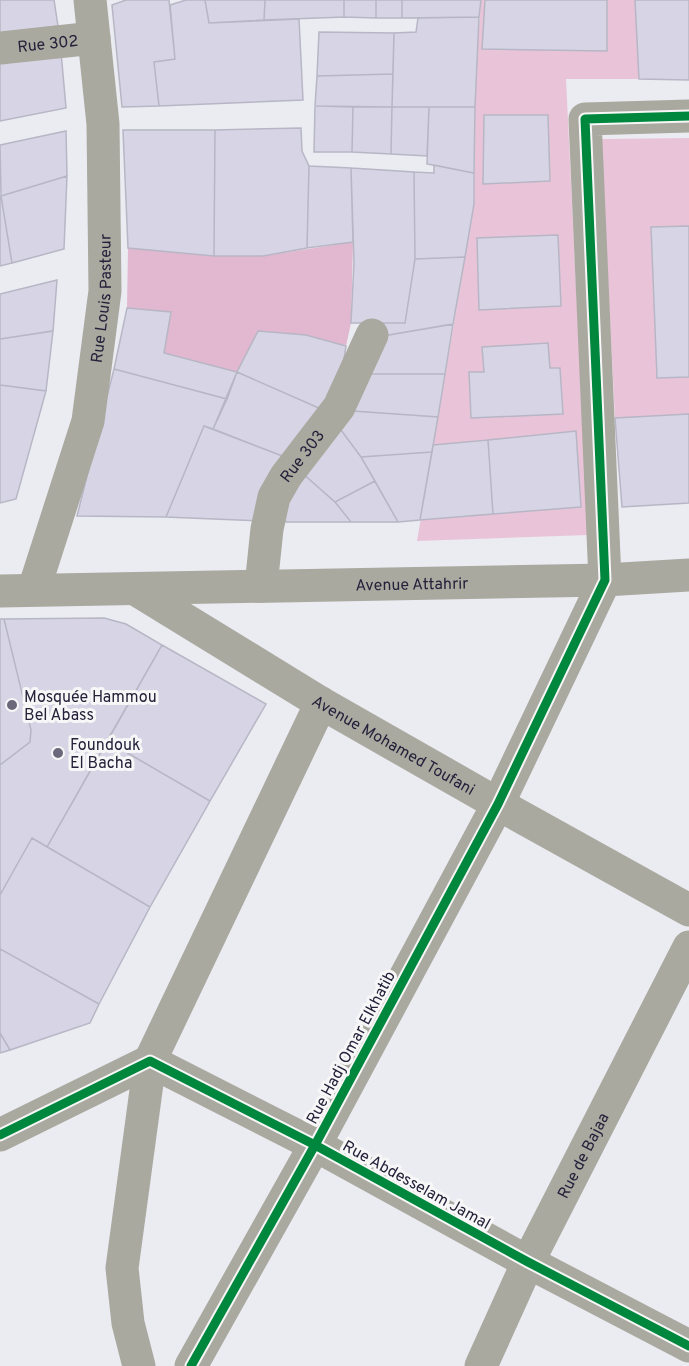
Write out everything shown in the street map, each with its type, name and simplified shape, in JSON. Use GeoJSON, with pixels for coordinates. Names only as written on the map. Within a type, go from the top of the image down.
{"type":"FeatureCollection","features":[{"type":"Feature","properties":{"kind":"street","name":"Rue Louis Pasteur"},"geometry":{"type":"LineString","coordinates":[[34,589],[87,421],[105,291],[104,134],[90,0]]}},
{"type":"Feature","properties":{"kind":"street","name":"Rue 302"},"geometry":{"type":"LineString","coordinates":[[0,48],[94,38]]}},
{"type":"Feature","properties":{"kind":"street"},"geometry":{"type":"LineString","coordinates":[[605,579],[585,119],[689,116]]}},
{"type":"Feature","properties":{"kind":"street","name":"Rue 303"},"geometry":{"type":"LineString","coordinates":[[261,586],[267,528],[274,497],[286,476],[339,407],[372,336]]}},
{"type":"Feature","properties":{"kind":"street","name":"Avenue Attahrir"},"geometry":{"type":"LineString","coordinates":[[0,591],[605,579],[689,574]]}},
{"type":"Feature","properties":{"kind":"street","name":"Rue Hadj Omar Elkhatib"},"geometry":{"type":"LineString","coordinates":[[191,1366],[315,1145],[498,804],[605,579]]}},
{"type":"Feature","properties":{"kind":"street","name":"Avenue Mohamed Toufani"},"geometry":{"type":"LineString","coordinates":[[135,589],[321,703],[689,910]]}},
{"type":"Feature","properties":{"kind":"street"},"geometry":{"type":"LineString","coordinates":[[139,1366],[128,1323],[122,1268],[150,1061],[321,703]]}},
{"type":"Feature","properties":{"kind":"street","name":"Rue de Bajaa"},"geometry":{"type":"LineString","coordinates":[[481,1366],[528,1262],[689,947]]}},
{"type":"Feature","properties":{"kind":"street"},"geometry":{"type":"LineString","coordinates":[[0,1135],[150,1061]]}},
{"type":"Feature","properties":{"kind":"street","name":"Rue Abdesselam Jamal"},"geometry":{"type":"LineString","coordinates":[[150,1061],[315,1145],[528,1262],[689,1346]]}},
{"type":"Feature","properties":{"kind":"shaded area"},"geometry":{"type":"Polygon","coordinates":[[[481,0],[635,0],[639,79],[566,79],[588,535],[417,541],[474,204],[475,85],[481,0]]]}},
{"type":"Feature","properties":{"kind":"shaded area"},"geometry":{"type":"Polygon","coordinates":[[[689,138],[689,503],[622,507],[615,418],[601,139],[689,138]]]}},
{"type":"Feature","properties":{"kind":"shaded area"},"geometry":{"type":"Polygon","coordinates":[[[353,242],[351,323],[346,346],[306,335],[258,331],[237,372],[164,353],[170,312],[127,308],[128,248],[214,256],[263,256],[353,242]]]}},
{"type":"Feature","properties":{"kind":"building"},"geometry":{"type":"Polygon","coordinates":[[[0,0],[54,0],[58,26],[0,33],[0,0]]]}},
{"type":"Feature","properties":{"kind":"building"},"geometry":{"type":"Polygon","coordinates":[[[126,0],[169,0],[175,59],[154,62],[159,106],[122,107],[112,5],[126,0]]]}},
{"type":"Feature","properties":{"kind":"building"},"geometry":{"type":"Polygon","coordinates":[[[186,0],[205,0],[209,23],[299,19],[303,100],[159,106],[154,62],[175,59],[170,5],[186,0]]]}},
{"type":"Feature","properties":{"kind":"building"},"geometry":{"type":"Polygon","coordinates":[[[205,0],[265,0],[264,20],[209,23],[205,0]]]}},
{"type":"Feature","properties":{"kind":"building"},"geometry":{"type":"Polygon","coordinates":[[[265,0],[344,0],[344,17],[264,20],[265,0]]]}},
{"type":"Feature","properties":{"kind":"building"},"geometry":{"type":"Polygon","coordinates":[[[344,0],[376,0],[376,18],[344,17],[344,0]]]}},
{"type":"Feature","properties":{"kind":"building"},"geometry":{"type":"Polygon","coordinates":[[[376,0],[402,0],[402,18],[376,18],[376,0]]]}},
{"type":"Feature","properties":{"kind":"building"},"geometry":{"type":"Polygon","coordinates":[[[402,0],[481,0],[479,17],[402,18],[402,0]]]}},
{"type":"Feature","properties":{"kind":"building"},"geometry":{"type":"Polygon","coordinates":[[[485,0],[607,0],[607,51],[482,49],[485,0]]]}},
{"type":"Feature","properties":{"kind":"building"},"geometry":{"type":"Polygon","coordinates":[[[635,0],[689,0],[689,80],[639,79],[635,0]]]}},
{"type":"Feature","properties":{"kind":"building"},"geometry":{"type":"Polygon","coordinates":[[[479,17],[475,107],[392,107],[394,33],[416,32],[418,18],[479,17]]]}},
{"type":"Feature","properties":{"kind":"building"},"geometry":{"type":"Polygon","coordinates":[[[319,32],[394,33],[393,74],[317,76],[319,32]]]}},
{"type":"Feature","properties":{"kind":"building"},"geometry":{"type":"Polygon","coordinates":[[[61,52],[66,108],[0,121],[0,57],[61,52]]]}},
{"type":"Feature","properties":{"kind":"building"},"geometry":{"type":"Polygon","coordinates":[[[393,74],[392,107],[315,106],[317,76],[393,74]]]}},
{"type":"Feature","properties":{"kind":"building"},"geometry":{"type":"Polygon","coordinates":[[[315,106],[353,107],[352,152],[314,152],[315,106]]]}},
{"type":"Feature","properties":{"kind":"building"},"geometry":{"type":"Polygon","coordinates":[[[353,107],[392,107],[391,154],[352,152],[353,107]]]}},
{"type":"Feature","properties":{"kind":"building"},"geometry":{"type":"Polygon","coordinates":[[[392,107],[429,107],[427,156],[391,154],[392,107]]]}},
{"type":"Feature","properties":{"kind":"building"},"geometry":{"type":"Polygon","coordinates":[[[429,107],[475,107],[474,173],[427,164],[429,107]]]}},
{"type":"Feature","properties":{"kind":"building"},"geometry":{"type":"Polygon","coordinates":[[[484,115],[548,115],[550,181],[483,184],[484,115]]]}},
{"type":"Feature","properties":{"kind":"building"},"geometry":{"type":"Polygon","coordinates":[[[301,128],[302,151],[309,166],[307,248],[263,256],[214,256],[215,130],[301,128]]]}},
{"type":"Feature","properties":{"kind":"building"},"geometry":{"type":"Polygon","coordinates":[[[123,130],[215,130],[214,256],[128,248],[123,130]]]}},
{"type":"Feature","properties":{"kind":"building"},"geometry":{"type":"Polygon","coordinates":[[[66,131],[67,176],[1,196],[0,145],[66,131]]]}},
{"type":"Feature","properties":{"kind":"building"},"geometry":{"type":"Polygon","coordinates":[[[434,165],[474,173],[474,204],[465,257],[415,259],[414,172],[434,173],[434,165]]]}},
{"type":"Feature","properties":{"kind":"building"},"geometry":{"type":"Polygon","coordinates":[[[309,166],[351,168],[353,242],[307,248],[309,166]]]}},
{"type":"Feature","properties":{"kind":"building"},"geometry":{"type":"Polygon","coordinates":[[[351,168],[414,172],[415,259],[405,323],[351,323],[354,263],[351,168]]]}},
{"type":"Feature","properties":{"kind":"building"},"geometry":{"type":"Polygon","coordinates":[[[67,176],[64,249],[12,263],[1,196],[67,176]]]}},
{"type":"Feature","properties":{"kind":"building"},"geometry":{"type":"Polygon","coordinates":[[[0,197],[12,263],[0,266],[0,197]]]}},
{"type":"Feature","properties":{"kind":"building"},"geometry":{"type":"Polygon","coordinates":[[[689,226],[689,377],[657,378],[651,227],[689,226]]]}},
{"type":"Feature","properties":{"kind":"building"},"geometry":{"type":"Polygon","coordinates":[[[558,235],[561,306],[479,310],[477,238],[558,235]]]}},
{"type":"Feature","properties":{"kind":"building"},"geometry":{"type":"Polygon","coordinates":[[[465,257],[453,324],[377,337],[379,323],[405,323],[415,259],[465,257]]]}},
{"type":"Feature","properties":{"kind":"building"},"geometry":{"type":"Polygon","coordinates":[[[57,280],[53,331],[0,339],[0,294],[57,280]]]}},
{"type":"Feature","properties":{"kind":"building"},"geometry":{"type":"Polygon","coordinates":[[[127,308],[171,312],[164,353],[237,372],[227,399],[114,369],[127,308]]]}},
{"type":"Feature","properties":{"kind":"building"},"geometry":{"type":"Polygon","coordinates":[[[453,324],[445,374],[365,374],[377,337],[453,324]]]}},
{"type":"Feature","properties":{"kind":"building"},"geometry":{"type":"Polygon","coordinates":[[[53,331],[46,391],[0,385],[0,339],[53,331]]]}},
{"type":"Feature","properties":{"kind":"building"},"geometry":{"type":"Polygon","coordinates":[[[258,331],[306,335],[346,346],[342,371],[321,409],[237,372],[258,331]]]}},
{"type":"Feature","properties":{"kind":"building"},"geometry":{"type":"Polygon","coordinates":[[[548,343],[550,368],[560,368],[563,414],[471,418],[469,372],[484,372],[482,347],[548,343]]]}},
{"type":"Feature","properties":{"kind":"building"},"geometry":{"type":"Polygon","coordinates":[[[114,369],[227,399],[213,429],[204,426],[166,517],[77,516],[114,369]]]}},
{"type":"Feature","properties":{"kind":"building"},"geometry":{"type":"Polygon","coordinates":[[[237,372],[321,409],[285,457],[213,429],[237,372]]]}},
{"type":"Feature","properties":{"kind":"building"},"geometry":{"type":"Polygon","coordinates":[[[365,374],[445,374],[438,417],[353,411],[365,374]]]}},
{"type":"Feature","properties":{"kind":"building"},"geometry":{"type":"Polygon","coordinates":[[[0,385],[46,391],[16,499],[0,503],[0,385]]]}},
{"type":"Feature","properties":{"kind":"building"},"geometry":{"type":"Polygon","coordinates":[[[353,411],[438,417],[432,452],[361,457],[341,430],[353,411]]]}},
{"type":"Feature","properties":{"kind":"building"},"geometry":{"type":"Polygon","coordinates":[[[689,414],[689,503],[622,507],[615,418],[689,414]]]}},
{"type":"Feature","properties":{"kind":"building"},"geometry":{"type":"Polygon","coordinates":[[[204,426],[285,457],[260,521],[166,517],[204,426]]]}},
{"type":"Feature","properties":{"kind":"building"},"geometry":{"type":"Polygon","coordinates":[[[341,430],[375,481],[335,502],[301,472],[341,430]]]}},
{"type":"Feature","properties":{"kind":"building"},"geometry":{"type":"Polygon","coordinates":[[[576,431],[581,507],[493,514],[488,440],[576,431]]]}},
{"type":"Feature","properties":{"kind":"building"},"geometry":{"type":"Polygon","coordinates":[[[488,440],[493,514],[420,520],[433,445],[488,440]]]}},
{"type":"Feature","properties":{"kind":"building"},"geometry":{"type":"Polygon","coordinates":[[[432,452],[420,520],[398,522],[361,457],[432,452]]]}},
{"type":"Feature","properties":{"kind":"building"},"geometry":{"type":"Polygon","coordinates":[[[301,472],[335,502],[351,522],[286,522],[280,506],[301,472]]]}},
{"type":"Feature","properties":{"kind":"building"},"geometry":{"type":"Polygon","coordinates":[[[375,481],[398,522],[351,522],[335,502],[375,481]]]}},
{"type":"Feature","properties":{"kind":"building","name":"Foundouk El Bacha"},"geometry":{"type":"Polygon","coordinates":[[[104,618],[126,624],[162,645],[47,847],[32,838],[0,895],[0,765],[30,742],[31,730],[4,619],[104,618]]]}},
{"type":"Feature","properties":{"kind":"building","name":"Mosquée Hammou Bel Abass"},"geometry":{"type":"Polygon","coordinates":[[[0,619],[4,619],[31,730],[30,742],[0,765],[0,619]]]}},
{"type":"Feature","properties":{"kind":"building"},"geometry":{"type":"Polygon","coordinates":[[[162,645],[266,704],[210,801],[107,741],[162,645]]]}},
{"type":"Feature","properties":{"kind":"building"},"geometry":{"type":"Polygon","coordinates":[[[107,741],[210,801],[150,907],[47,847],[107,741]]]}},
{"type":"Feature","properties":{"kind":"building"},"geometry":{"type":"Polygon","coordinates":[[[32,838],[150,907],[99,1004],[0,949],[0,895],[32,838]]]}},
{"type":"Feature","properties":{"kind":"building"},"geometry":{"type":"Polygon","coordinates":[[[0,949],[99,1004],[90,1023],[10,1050],[0,1033],[0,949]]]}},
{"type":"Feature","properties":{"kind":"building"},"geometry":{"type":"Polygon","coordinates":[[[0,1033],[10,1050],[0,1053],[0,1033]]]}},
{"type":"Feature","properties":{"kind":"cycle path"},"geometry":{"type":"LineString","coordinates":[[191,1366],[315,1145],[498,804],[605,580],[585,119],[689,116]]}},
{"type":"Feature","properties":{"kind":"cycle path"},"geometry":{"type":"LineString","coordinates":[[0,1135],[150,1061],[315,1145],[528,1262],[689,1346]]}},
{"type":"Feature","properties":{"kind":"place","name":"Mosquée Hammou Bel Abass"},"geometry":{"type":"Point","coordinates":[12,705]}},
{"type":"Feature","properties":{"kind":"place","name":"Foundouk El Bacha"},"geometry":{"type":"Point","coordinates":[58,753]}}]}
